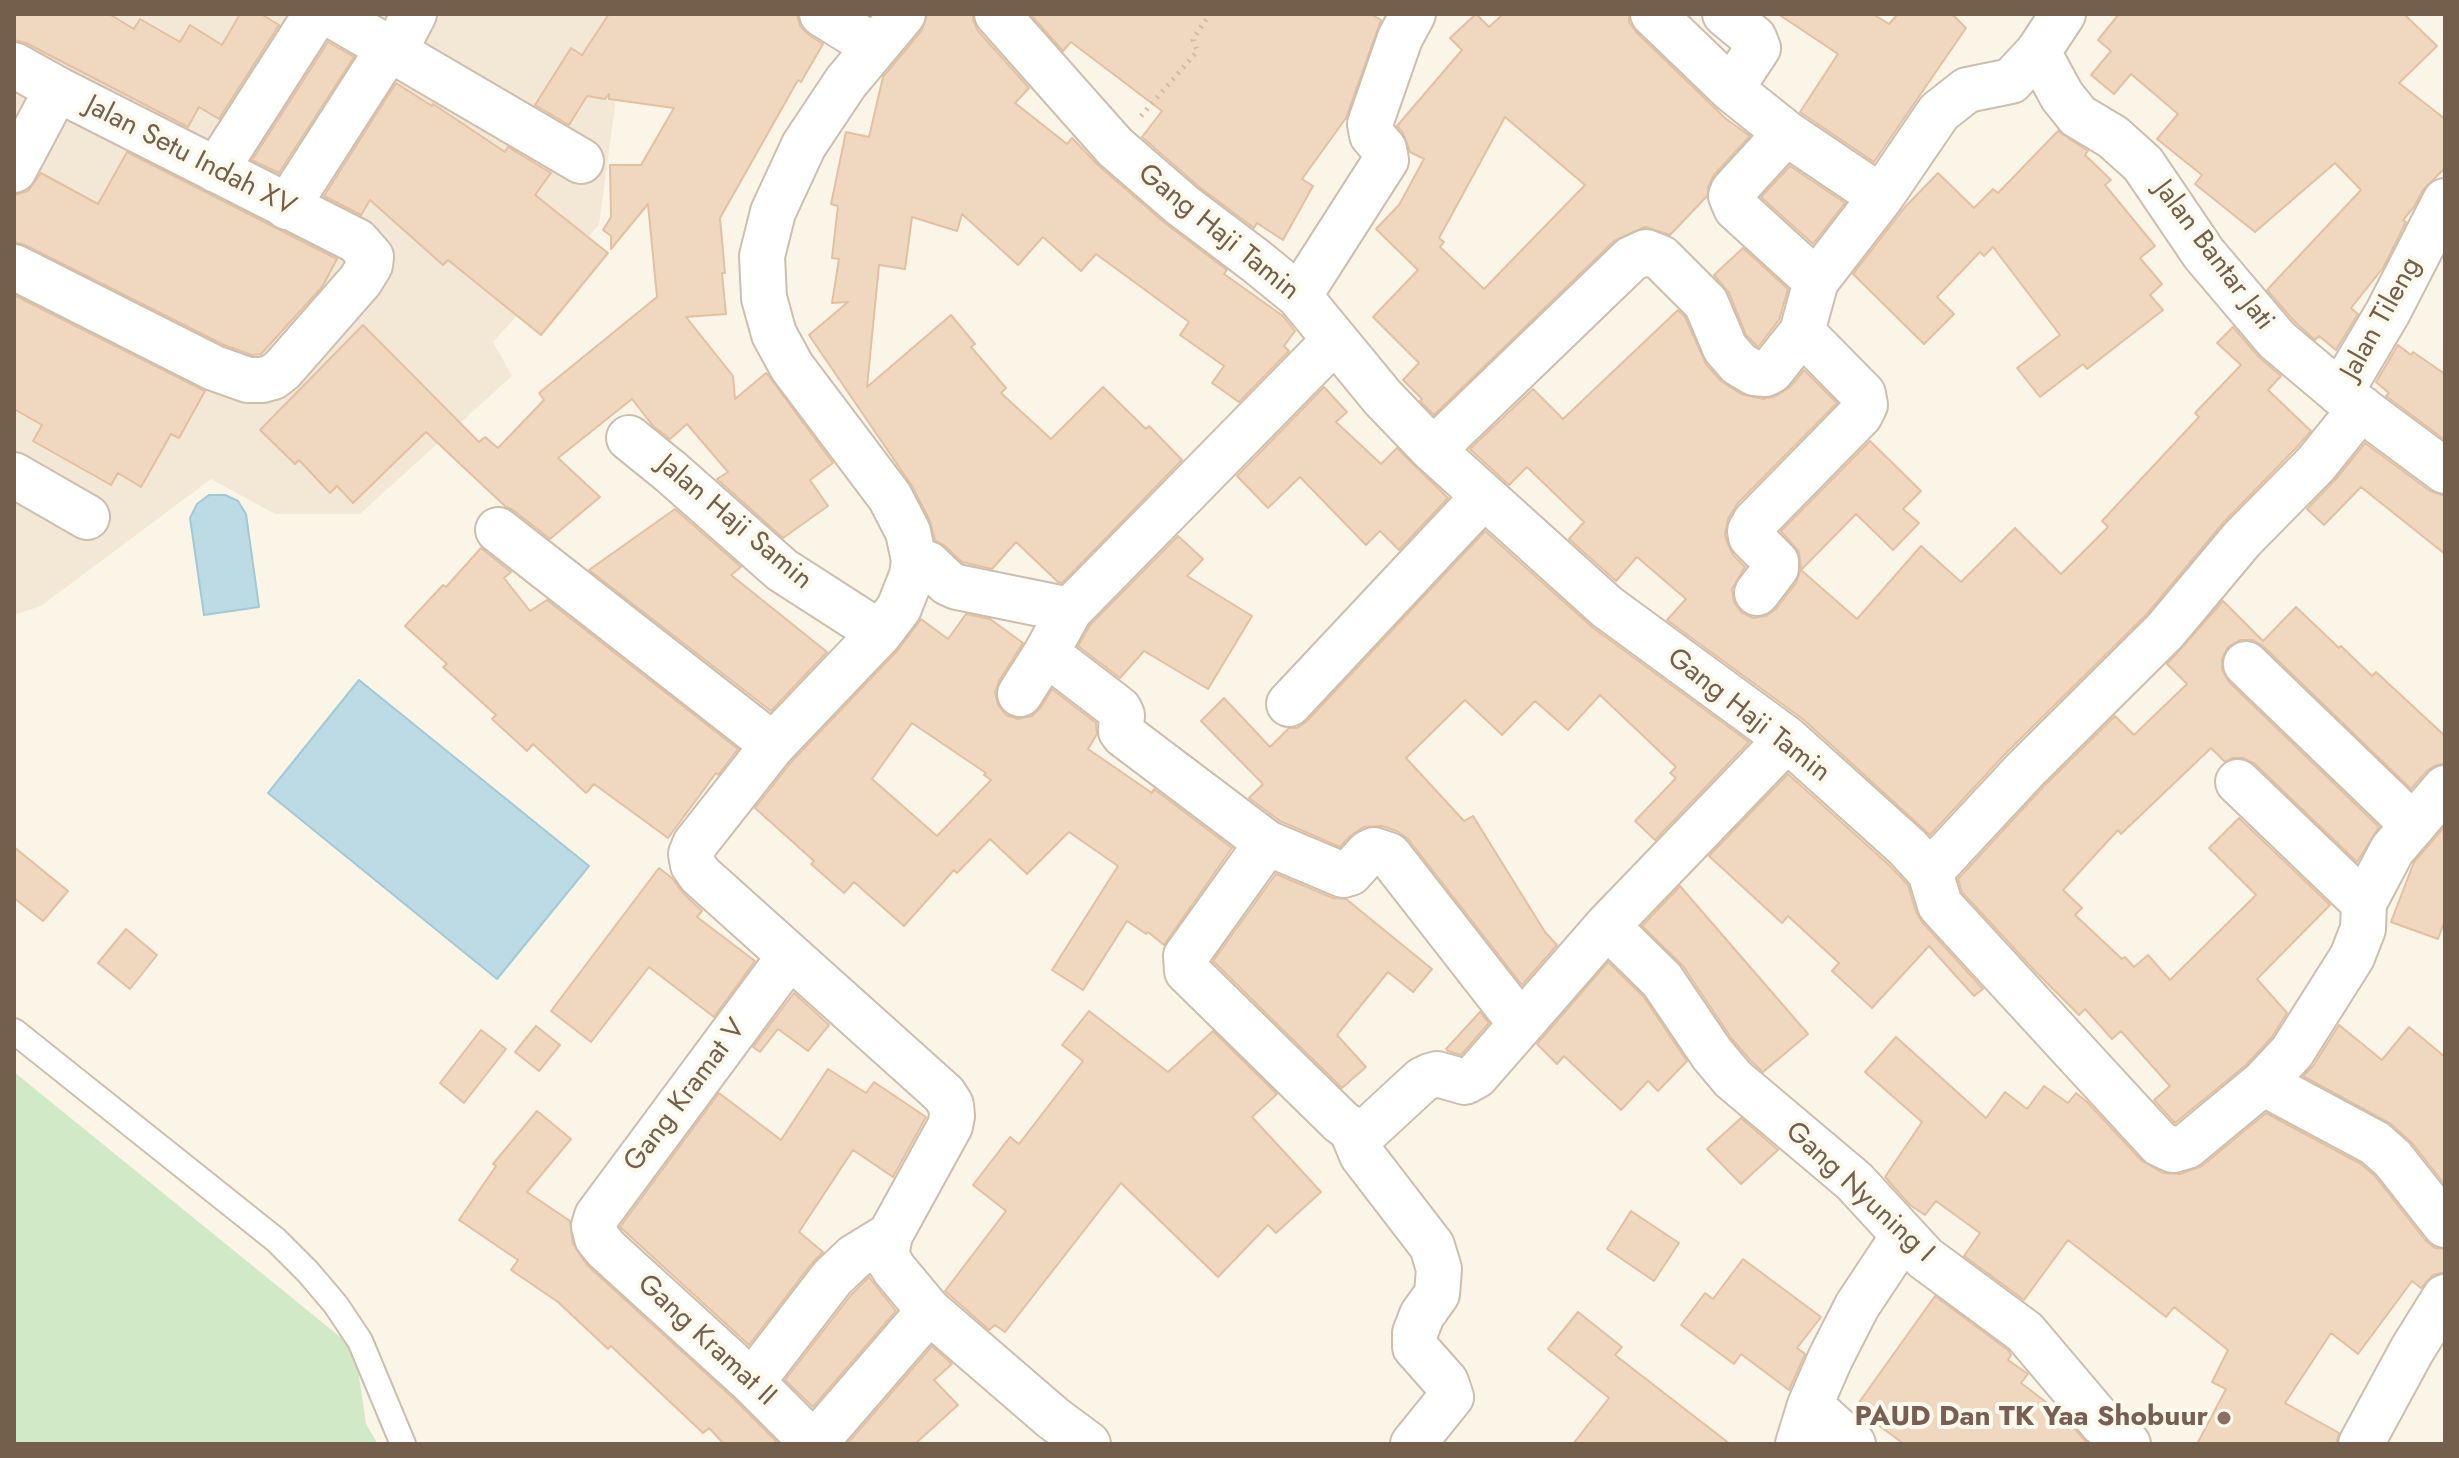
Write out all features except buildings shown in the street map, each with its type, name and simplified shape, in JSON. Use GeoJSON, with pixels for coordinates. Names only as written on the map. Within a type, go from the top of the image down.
{"type":"FeatureCollection","features":[{"type":"Feature","properties":{"kind":"street"},"geometry":{"type":"LineString","coordinates":[[216,170],[316,14]]}},
{"type":"Feature","properties":{"kind":"street"},"geometry":{"type":"LineString","coordinates":[[330,14],[581,161]]}},
{"type":"Feature","properties":{"kind":"street"},"geometry":{"type":"LineString","coordinates":[[287,207],[414,14]]}},
{"type":"Feature","properties":{"kind":"street"},"geometry":{"type":"LineString","coordinates":[[822,14],[875,47]]}},
{"type":"Feature","properties":{"kind":"street"},"geometry":{"type":"LineString","coordinates":[[903,14],[820,118],[773,212],[762,256],[764,298],[774,334],[792,367],[890,497],[908,532],[914,560],[907,593],[880,633],[773,745],[695,844],[691,854],[693,865],[700,875],[944,1094],[951,1105],[950,1126],[890,1235],[888,1259],[929,1311],[1053,1418],[1088,1444]]}},
{"type":"Feature","properties":{"kind":"street","name":"Gang Haji Tamin"},"geometry":{"type":"LineString","coordinates":[[997,14],[1115,147],[1182,205],[1299,296],[1383,398],[1433,450],[1607,607],[1787,739],[1907,847],[1930,872],[1940,905],[2160,1144],[2173,1150],[2187,1146],[2263,1083],[2292,1052],[2352,957],[2363,929],[2364,903],[2392,850],[2445,788]]}},
{"type":"Feature","properties":{"kind":"street"},"geometry":{"type":"LineString","coordinates":[[1299,296],[1386,160],[1384,149],[1372,135],[1370,124],[1400,38],[1413,14]]}},
{"type":"Feature","properties":{"kind":"street"},"geometry":{"type":"LineString","coordinates":[[1653,14],[1731,89],[1786,133],[1881,197]]}},
{"type":"Feature","properties":{"kind":"street"},"geometry":{"type":"LineString","coordinates":[[1725,14],[1754,38],[1758,48],[1731,89]]}},
{"type":"Feature","properties":{"kind":"street"},"geometry":{"type":"LineString","coordinates":[[1433,450],[1638,255],[1646,252],[1661,258],[1706,303],[1725,348],[1746,369],[1759,373],[1771,371],[1802,332],[1816,281],[1881,197],[1939,112],[1967,90],[2011,81],[2038,52],[2063,14]]}},
{"type":"Feature","properties":{"kind":"street","name":"Jalan Bantar Jati"},"geometry":{"type":"LineString","coordinates":[[2038,52],[2062,96],[2078,116],[2113,137],[2143,164],[2204,254],[2277,340],[2445,471]]}},
{"type":"Feature","properties":{"kind":"street","name":"Jalan Setu Indah XV"},"geometry":{"type":"LineString","coordinates":[[14,65],[357,241],[371,257],[366,274],[283,369],[273,377],[262,380],[248,380],[214,368],[14,267]]}},
{"type":"Feature","properties":{"kind":"street"},"geometry":{"type":"LineString","coordinates":[[14,170],[57,89]]}},
{"type":"Feature","properties":{"kind":"street"},"geometry":{"type":"LineString","coordinates":[[1786,133],[1731,196],[1736,208],[1816,281]]}},
{"type":"Feature","properties":{"kind":"street","name":"Jalan Tileng"},"geometry":{"type":"LineString","coordinates":[[1930,872],[2025,770],[2165,631],[2242,539],[2316,464],[2351,400],[2388,312],[2445,201]]}},
{"type":"Feature","properties":{"kind":"street"},"geometry":{"type":"LineString","coordinates":[[1757,593],[1774,574],[1776,562],[1751,537],[1750,531],[1755,522],[1860,415],[1865,405],[1863,394],[1802,332]]}},
{"type":"Feature","properties":{"kind":"street"},"geometry":{"type":"LineString","coordinates":[[1020,694],[1070,610],[1335,340]]}},
{"type":"Feature","properties":{"kind":"street","name":"Jalan Haji Samin"},"geometry":{"type":"LineString","coordinates":[[629,438],[782,570],[880,633]]}},
{"type":"Feature","properties":{"kind":"street"},"geometry":{"type":"LineString","coordinates":[[14,475],[87,517]]}},
{"type":"Feature","properties":{"kind":"street"},"geometry":{"type":"LineString","coordinates":[[1289,704],[1484,496]]}},
{"type":"Feature","properties":{"kind":"street"},"geometry":{"type":"LineString","coordinates":[[498,530],[773,745]]}},
{"type":"Feature","properties":{"kind":"street"},"geometry":{"type":"LineString","coordinates":[[914,560],[928,564],[957,587],[1070,610]]}},
{"type":"Feature","properties":{"kind":"street"},"geometry":{"type":"LineString","coordinates":[[1046,653],[1119,709],[1124,735],[1267,843],[1343,875],[1350,873],[1374,850],[1389,855],[1521,1024]]}},
{"type":"Feature","properties":{"kind":"street"},"geometry":{"type":"LineString","coordinates":[[2246,664],[2412,824]]}},
{"type":"Feature","properties":{"kind":"street"},"geometry":{"type":"LineString","coordinates":[[1267,843],[1186,956],[1187,971],[1341,1122],[1362,1132],[1430,1076],[1437,1074],[1458,1082],[1471,1081],[1607,926],[1787,739]]}},
{"type":"Feature","properties":{"kind":"street"},"geometry":{"type":"LineString","coordinates":[[2238,782],[2364,903]]}},
{"type":"Feature","properties":{"kind":"street","name":"Gang Nyuning I"},"geometry":{"type":"LineString","coordinates":[[1607,926],[1662,980],[1712,1054],[1733,1079],[1854,1181],[1925,1258],[2025,1332],[2102,1423],[2128,1444]]}},
{"type":"Feature","properties":{"kind":"street","name":"Gang Kramat V"},"geometry":{"type":"LineString","coordinates":[[597,1238],[594,1226],[597,1216],[789,957]]}},
{"type":"Feature","properties":{"kind":"street"},"geometry":{"type":"LineString","coordinates":[[2263,1083],[2375,1143],[2393,1159],[2445,1225]]}},
{"type":"Feature","properties":{"kind":"street"},"geometry":{"type":"LineString","coordinates":[[1351,1129],[1362,1155],[1432,1246],[1439,1269],[1437,1294],[1422,1315],[1415,1333],[1415,1347],[1446,1382],[1451,1397],[1413,1444]]}},
{"type":"Feature","properties":{"kind":"street"},"geometry":{"type":"LineString","coordinates":[[752,1382],[832,1278],[854,1257],[890,1235]]}},
{"type":"Feature","properties":{"kind":"street"},"geometry":{"type":"LineString","coordinates":[[1853,1444],[1804,1425],[1830,1359],[1857,1306],[1904,1235]]}},
{"type":"Feature","properties":{"kind":"street","name":"Gang Kramat II"},"geometry":{"type":"LineString","coordinates":[[597,1238],[814,1444]]}},
{"type":"Feature","properties":{"kind":"street"},"geometry":{"type":"LineString","coordinates":[[2361,1444],[2445,1297]]}},
{"type":"Feature","properties":{"kind":"street"},"geometry":{"type":"LineString","coordinates":[[814,1444],[929,1311]]}},
{"type":"Feature","properties":{"kind":"lane"},"geometry":{"type":"LineString","coordinates":[[14,1031],[276,1240],[308,1272],[336,1305],[360,1341],[403,1444]]}},
{"type":"Feature","properties":{"kind":"path"},"geometry":{"type":"LineString","coordinates":[[1115,147],[1195,54],[1194,37],[1210,14]]}},
{"type":"Feature","properties":{"kind":"shaded area"},"geometry":{"type":"Polygon","coordinates":[[[14,14],[624,14],[624,39],[599,225],[493,342],[512,376],[360,514],[275,514],[211,479],[41,606],[14,615],[14,14]]]}},
{"type":"Feature","properties":{"kind":"green space"},"geometry":{"type":"Polygon","coordinates":[[[14,1072],[355,1349],[366,1424],[378,1444],[14,1444],[14,1072]]]}},
{"type":"Feature","properties":{"kind":"water"},"geometry":{"type":"Polygon","coordinates":[[[209,495],[225,495],[238,501],[246,514],[259,607],[204,615],[190,518],[197,504],[209,495]]]}},
{"type":"Feature","properties":{"kind":"water"},"geometry":{"type":"Polygon","coordinates":[[[359,680],[589,866],[497,979],[268,793],[359,680]]]}},
{"type":"Feature","properties":{"kind":"place","name":"PAUD Dan TK Yaa Shobuur"},"geometry":{"type":"Point","coordinates":[2224,1418]}}]}
